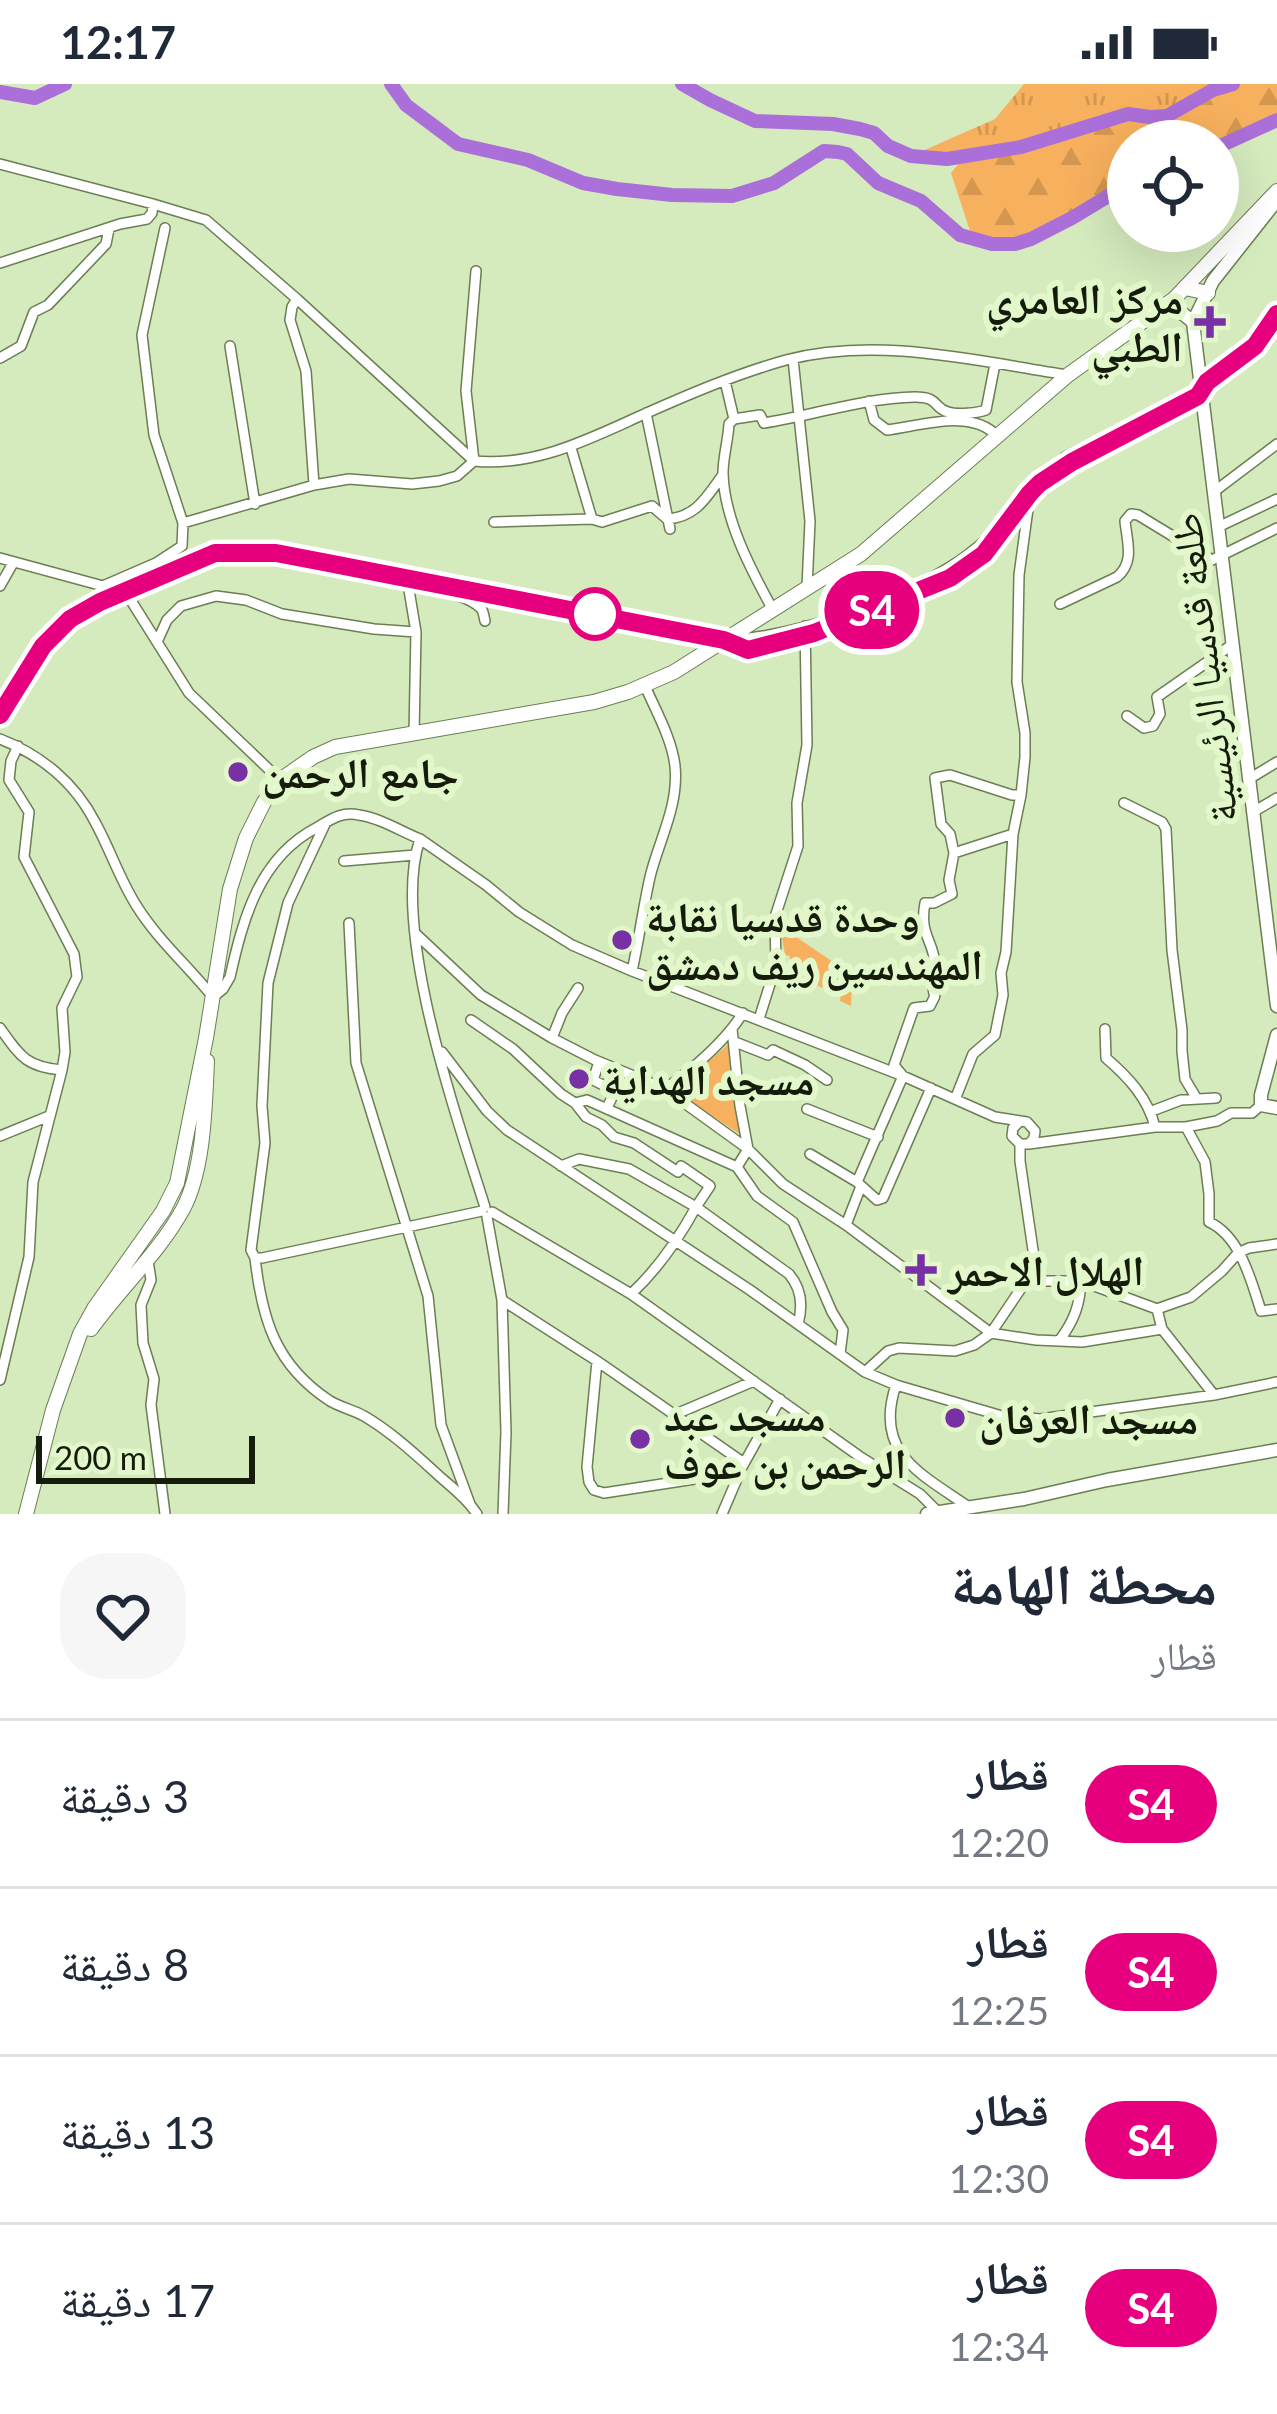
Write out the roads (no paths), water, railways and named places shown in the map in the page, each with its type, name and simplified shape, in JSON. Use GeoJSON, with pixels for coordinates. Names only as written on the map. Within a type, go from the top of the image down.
{"type":"FeatureCollection","features":[{"type":"Feature","properties":{"kind":"main road"},"geometry":{"type":"LineString","coordinates":[[26,1514],[53,1410],[80,1334],[173,1193],[181,1173],[230,889],[254,819],[280,780],[335,747],[611,698],[674,672],[861,554],[1068,375],[1162,310],[1277,196]]}},
{"type":"Feature","properties":{"kind":"main road"},"geometry":{"type":"LineString","coordinates":[[1162,310],[1182,313],[1193,322],[1228,260],[1277,196]]}},
{"type":"Feature","properties":{"kind":"main road"},"geometry":{"type":"LineString","coordinates":[[1185,287],[1208,293]]}},
{"type":"Feature","properties":{"kind":"main road","name":"طلعة قدسيا الرئيسية"},"geometry":{"type":"LineString","coordinates":[[1193,322],[1260,871],[1272,927],[1277,1006]]}},
{"type":"Feature","properties":{"kind":"main road"},"geometry":{"type":"LineString","coordinates":[[1277,1035],[1261,1095],[1262,1105],[1277,1108]]}},
{"type":"Feature","properties":{"kind":"main road"},"geometry":{"type":"LineString","coordinates":[[71,1360],[183,1208],[193,1184],[206,1090],[206,1038]]}},
{"type":"Feature","properties":{"kind":"main road"},"geometry":{"type":"LineString","coordinates":[[932,1513],[1277,1450]]}},
{"type":"Feature","properties":{"kind":"street"},"geometry":{"type":"LineString","coordinates":[[0,164],[206,220],[474,461],[494,463],[571,448],[724,381],[794,359],[851,350],[914,351],[1068,375]]}},
{"type":"Feature","properties":{"kind":"street"},"geometry":{"type":"LineString","coordinates":[[0,263],[147,219],[153,204]]}},
{"type":"Feature","properties":{"kind":"street"},"geometry":{"type":"LineString","coordinates":[[103,586],[180,550],[184,540],[184,523],[154,434],[142,335],[165,229]]}},
{"type":"Feature","properties":{"kind":"street"},"geometry":{"type":"LineString","coordinates":[[0,358],[21,346],[34,312],[48,304],[106,244],[109,230]]}},
{"type":"Feature","properties":{"kind":"street"},"geometry":{"type":"LineString","coordinates":[[474,461],[466,391],[476,272]]}},
{"type":"Feature","properties":{"kind":"street"},"geometry":{"type":"LineString","coordinates":[[297,299],[290,320],[305,371],[314,485]]}},
{"type":"Feature","properties":{"kind":"street"},"geometry":{"type":"LineString","coordinates":[[956,1097],[973,1054],[995,1035],[1003,994],[1013,834],[1022,795],[1025,733],[1017,682],[1019,575],[1029,492],[1065,458],[1184,399],[1254,344],[1277,310]]}},
{"type":"Feature","properties":{"kind":"street"},"geometry":{"type":"LineString","coordinates":[[230,346],[255,504]]}},
{"type":"Feature","properties":{"kind":"street"},"geometry":{"type":"LineString","coordinates":[[794,359],[810,521],[807,588]]}},
{"type":"Feature","properties":{"kind":"street"},"geometry":{"type":"LineString","coordinates":[[773,610],[742,555],[723,475],[729,424],[760,415],[764,423],[869,401],[930,397],[948,412],[979,413],[986,410],[995,364]]}},
{"type":"Feature","properties":{"kind":"street"},"geometry":{"type":"LineString","coordinates":[[724,381],[734,419]]}},
{"type":"Feature","properties":{"kind":"street"},"geometry":{"type":"LineString","coordinates":[[869,401],[874,420],[886,430],[966,422],[983,424],[997,436]]}},
{"type":"Feature","properties":{"kind":"street"},"geometry":{"type":"LineString","coordinates":[[646,413],[669,524]]}},
{"type":"Feature","properties":{"kind":"street"},"geometry":{"type":"LineString","coordinates":[[1215,491],[1277,444]]}},
{"type":"Feature","properties":{"kind":"street"},"geometry":{"type":"LineString","coordinates":[[571,448],[592,518]]}},
{"type":"Feature","properties":{"kind":"street"},"geometry":{"type":"LineString","coordinates":[[184,523],[349,479],[440,482],[458,476],[474,461]]}},
{"type":"Feature","properties":{"kind":"street"},"geometry":{"type":"LineString","coordinates":[[669,524],[701,505],[723,475]]}},
{"type":"Feature","properties":{"kind":"street"},"geometry":{"type":"LineString","coordinates":[[1219,527],[1277,499]]}},
{"type":"Feature","properties":{"kind":"street"},"geometry":{"type":"LineString","coordinates":[[494,522],[592,518],[602,522],[652,506],[669,524]]}},
{"type":"Feature","properties":{"kind":"street"},"geometry":{"type":"LineString","coordinates":[[724,640],[765,638],[900,596],[958,562],[1007,520],[1028,509]]}},
{"type":"Feature","properties":{"kind":"street"},"geometry":{"type":"LineString","coordinates":[[1060,604],[1125,570],[1129,560],[1125,521],[1131,514],[1208,560],[1277,529]]}},
{"type":"Feature","properties":{"kind":"street"},"geometry":{"type":"LineString","coordinates":[[0,705],[28,658],[50,635],[185,568],[220,556],[331,567],[431,588],[476,604],[485,621]]}},
{"type":"Feature","properties":{"kind":"street"},"geometry":{"type":"LineString","coordinates":[[0,558],[127,596],[189,693],[280,780]]}},
{"type":"Feature","properties":{"kind":"street"},"geometry":{"type":"LineString","coordinates":[[0,586],[13,563]]}},
{"type":"Feature","properties":{"kind":"street"},"geometry":{"type":"LineString","coordinates":[[408,584],[416,632],[414,734]]}},
{"type":"Feature","properties":{"kind":"street"},"geometry":{"type":"LineString","coordinates":[[157,642],[167,620],[181,606],[216,596],[246,600],[282,614],[416,632]]}},
{"type":"Feature","properties":{"kind":"street"},"geometry":{"type":"LineString","coordinates":[[759,1019],[776,965],[775,917],[798,846],[797,803],[807,746],[805,626]]}},
{"type":"Feature","properties":{"kind":"street"},"geometry":{"type":"LineString","coordinates":[[1127,716],[1144,728],[1153,726],[1160,714],[1157,698],[1233,644]]}},
{"type":"Feature","properties":{"kind":"street"},"geometry":{"type":"LineString","coordinates":[[632,971],[652,871],[674,798],[675,765],[645,686]]}},
{"type":"Feature","properties":{"kind":"street"},"geometry":{"type":"LineString","coordinates":[[0,739],[37,756],[75,790],[97,823],[135,904],[213,997],[230,977],[248,908],[268,869],[299,837],[343,814],[359,815],[420,839],[572,945],[956,1097],[995,1117],[1028,1122],[1056,1139]]}},
{"type":"Feature","properties":{"kind":"street"},"geometry":{"type":"LineString","coordinates":[[0,1380],[29,1257],[33,1182],[65,1052],[62,1008],[77,977],[74,954],[24,857],[29,812],[9,780],[18,746]]}},
{"type":"Feature","properties":{"kind":"street"},"geometry":{"type":"LineString","coordinates":[[1249,779],[1277,763]]}},
{"type":"Feature","properties":{"kind":"street"},"geometry":{"type":"LineString","coordinates":[[903,1076],[894,1065],[914,1008],[930,1006],[935,997],[935,962],[923,932],[925,903],[952,894],[949,880],[954,853],[950,834],[941,824],[935,778],[950,775],[1022,795]]}},
{"type":"Feature","properties":{"kind":"street"},"geometry":{"type":"LineString","coordinates":[[1253,812],[1277,798]]}},
{"type":"Feature","properties":{"kind":"street"},"geometry":{"type":"LineString","coordinates":[[1124,803],[1162,822],[1166,829],[1185,1079],[1197,1099]]}},
{"type":"Feature","properties":{"kind":"street"},"geometry":{"type":"LineString","coordinates":[[326,822],[288,903],[268,983],[262,1106],[265,1143],[250,1242],[259,1294],[271,1338],[314,1389],[334,1404],[364,1416],[473,1509]]}},
{"type":"Feature","properties":{"kind":"street"},"geometry":{"type":"LineString","coordinates":[[954,853],[1013,834]]}},
{"type":"Feature","properties":{"kind":"street"},"geometry":{"type":"LineString","coordinates":[[420,839],[415,855],[416,934],[426,996],[441,1066],[486,1212],[502,1300],[503,1514]]}},
{"type":"Feature","properties":{"kind":"street"},"geometry":{"type":"LineString","coordinates":[[344,861],[415,855]]}},
{"type":"Feature","properties":{"kind":"street"},"geometry":{"type":"LineString","coordinates":[[1260,871],[1277,864]]}},
{"type":"Feature","properties":{"kind":"street"},"geometry":{"type":"LineString","coordinates":[[349,923],[356,1063],[428,1296],[441,1425],[473,1509]]}},
{"type":"Feature","properties":{"kind":"street"},"geometry":{"type":"LineString","coordinates":[[416,934],[481,994],[552,1038],[664,1088],[748,1149],[783,1184],[991,1333],[1082,1342],[1162,1329]]}},
{"type":"Feature","properties":{"kind":"street"},"geometry":{"type":"LineString","coordinates":[[552,1038],[578,988]]}},
{"type":"Feature","properties":{"kind":"street"},"geometry":{"type":"LineString","coordinates":[[664,1088],[732,1029],[742,1012]]}},
{"type":"Feature","properties":{"kind":"street"},"geometry":{"type":"LineString","coordinates":[[472,1020],[513,1049],[586,1118],[710,1186],[653,1274],[631,1294]]}},
{"type":"Feature","properties":{"kind":"street"},"geometry":{"type":"LineString","coordinates":[[0,1028],[22,1058],[44,1069],[62,1070]]}},
{"type":"Feature","properties":{"kind":"street"},"geometry":{"type":"LineString","coordinates":[[732,1029],[748,1149],[737,1166]]}},
{"type":"Feature","properties":{"kind":"street"},"geometry":{"type":"LineString","coordinates":[[1105,1029],[1106,1058],[1128,1076],[1151,1111],[1155,1126]]}},
{"type":"Feature","properties":{"kind":"street"},"geometry":{"type":"LineString","coordinates":[[735,1042],[768,1055],[773,1050],[827,1080]]}},
{"type":"Feature","properties":{"kind":"street"},"geometry":{"type":"LineString","coordinates":[[438,1048],[507,1130],[865,1372],[896,1385],[1002,1416],[1040,1419],[1277,1382]]}},
{"type":"Feature","properties":{"kind":"street"},"geometry":{"type":"LineString","coordinates":[[599,1062],[592,1081],[615,1091],[607,1108]]}},
{"type":"Feature","properties":{"kind":"street"},"geometry":{"type":"LineString","coordinates":[[845,1225],[903,1076]]}},
{"type":"Feature","properties":{"kind":"street"},"geometry":{"type":"LineString","coordinates":[[810,1154],[877,1201],[883,1198],[931,1088]]}},
{"type":"Feature","properties":{"kind":"street"},"geometry":{"type":"LineString","coordinates":[[1151,1111],[1181,1100],[1216,1098]]}},
{"type":"Feature","properties":{"kind":"street"},"geometry":{"type":"LineString","coordinates":[[575,1103],[587,1100],[737,1166],[757,1196],[793,1222],[843,1330],[840,1354]]}},
{"type":"Feature","properties":{"kind":"street"},"geometry":{"type":"LineString","coordinates":[[995,1117],[1020,1141],[1155,1126],[1186,1127],[1231,1113],[1252,1113],[1262,1105]]}},
{"type":"Feature","properties":{"kind":"street"},"geometry":{"type":"LineString","coordinates":[[807,1109],[878,1137]]}},
{"type":"Feature","properties":{"kind":"street"},"geometry":{"type":"LineString","coordinates":[[0,1136],[49,1116]]}},
{"type":"Feature","properties":{"kind":"street"},"geometry":{"type":"LineString","coordinates":[[865,1372],[888,1351],[899,1348],[956,1351],[974,1345],[991,1333],[1026,1281],[1034,1256],[1020,1141],[1013,1128],[1019,1122]]}},
{"type":"Feature","properties":{"kind":"street"},"geometry":{"type":"LineString","coordinates":[[1186,1127],[1205,1162],[1209,1222],[1225,1229],[1261,1311],[1277,1309]]}},
{"type":"Feature","properties":{"kind":"street"},"geometry":{"type":"LineString","coordinates":[[1020,1141],[1035,1135],[1034,1128]]}},
{"type":"Feature","properties":{"kind":"street"},"geometry":{"type":"LineString","coordinates":[[561,1166],[579,1159],[629,1168],[696,1207],[790,1274],[802,1304],[798,1324]]}},
{"type":"Feature","properties":{"kind":"street"},"geometry":{"type":"LineString","coordinates":[[255,1258],[486,1212],[631,1294],[920,1494],[932,1513]]}},
{"type":"Feature","properties":{"kind":"street"},"geometry":{"type":"LineString","coordinates":[[1026,1281],[1081,1281],[1157,1309],[1191,1297],[1249,1247],[1277,1244]]}},
{"type":"Feature","properties":{"kind":"street"},"geometry":{"type":"LineString","coordinates":[[148,1258],[151,1280],[141,1305],[143,1343],[154,1379],[151,1405],[165,1514]]}},
{"type":"Feature","properties":{"kind":"street"},"geometry":{"type":"LineString","coordinates":[[1059,1341],[1080,1304],[1081,1281]]}},
{"type":"Feature","properties":{"kind":"street"},"geometry":{"type":"LineString","coordinates":[[502,1300],[676,1414],[742,1467]]}},
{"type":"Feature","properties":{"kind":"street"},"geometry":{"type":"LineString","coordinates":[[1157,1309],[1162,1329],[1214,1395]]}},
{"type":"Feature","properties":{"kind":"street"},"geometry":{"type":"LineString","coordinates":[[597,1361],[586,1468],[594,1490],[604,1493],[742,1467]]}},
{"type":"Feature","properties":{"kind":"street"},"geometry":{"type":"LineString","coordinates":[[676,1414],[754,1381]]}},
{"type":"Feature","properties":{"kind":"street"},"geometry":{"type":"LineString","coordinates":[[896,1385],[887,1409],[890,1430],[907,1465],[969,1507]]}},
{"type":"Feature","properties":{"kind":"street"},"geometry":{"type":"LineString","coordinates":[[722,1514],[780,1399]]}},
{"type":"Feature","properties":{"kind":"waterway"},"geometry":{"type":"LineString","coordinates":[[0,92],[35,98],[65,84]]}},
{"type":"Feature","properties":{"kind":"waterway"},"geometry":{"type":"LineString","coordinates":[[391,84],[406,105],[458,144],[528,160],[583,183],[617,189],[732,196],[774,183],[824,151],[847,154],[878,183],[921,201],[960,235],[992,244],[1031,239],[1107,197]]}},
{"type":"Feature","properties":{"kind":"waterway"},"geometry":{"type":"LineString","coordinates":[[682,84],[755,121],[860,129],[911,156],[947,159],[1021,147],[1128,114],[1167,116],[1233,84]]}},
{"type":"Feature","properties":{"kind":"waterway"},"geometry":{"type":"LineString","coordinates":[[1239,137],[1277,120]]}},
{"type":"Feature","properties":{"kind":"railway"},"geometry":{"type":"LineString","coordinates":[[0,715],[43,646],[70,619],[215,553],[276,553],[725,640],[748,650],[814,633],[951,578],[984,555],[1040,483],[1198,396],[1206,383],[1255,346],[1277,314]]}},
{"type":"Feature","properties":{"kind":"train","name":"S4"},"geometry":{"type":"LineString","coordinates":[[0,715],[43,646],[70,619],[215,553],[276,553],[724,640],[748,650],[814,633],[950,578],[984,554],[1040,483],[1198,396],[1207,382],[1255,346],[1277,314]]}},
{"type":"Feature","properties":{"kind":"place","name":"مركز العامري الطبي"},"geometry":{"type":"Point","coordinates":[1210,322]}},
{"type":"Feature","properties":{"kind":"place","name":"جامع الرحمن"},"geometry":{"type":"Point","coordinates":[238,772]}},
{"type":"Feature","properties":{"kind":"place","name":"وحدة قدسيا نقابة المهندسين ريف دمشق"},"geometry":{"type":"Point","coordinates":[622,940]}},
{"type":"Feature","properties":{"kind":"place","name":"مسجد الهداية"},"geometry":{"type":"Point","coordinates":[579,1079]}},
{"type":"Feature","properties":{"kind":"place","name":"الهلال الاحمر"},"geometry":{"type":"Point","coordinates":[921,1270]}},
{"type":"Feature","properties":{"kind":"place","name":"مسجد العرفان"},"geometry":{"type":"Point","coordinates":[955,1418]}},
{"type":"Feature","properties":{"kind":"place","name":"مسجد عبد الرحمن بن عوف"},"geometry":{"type":"Point","coordinates":[640,1439]}}]}
